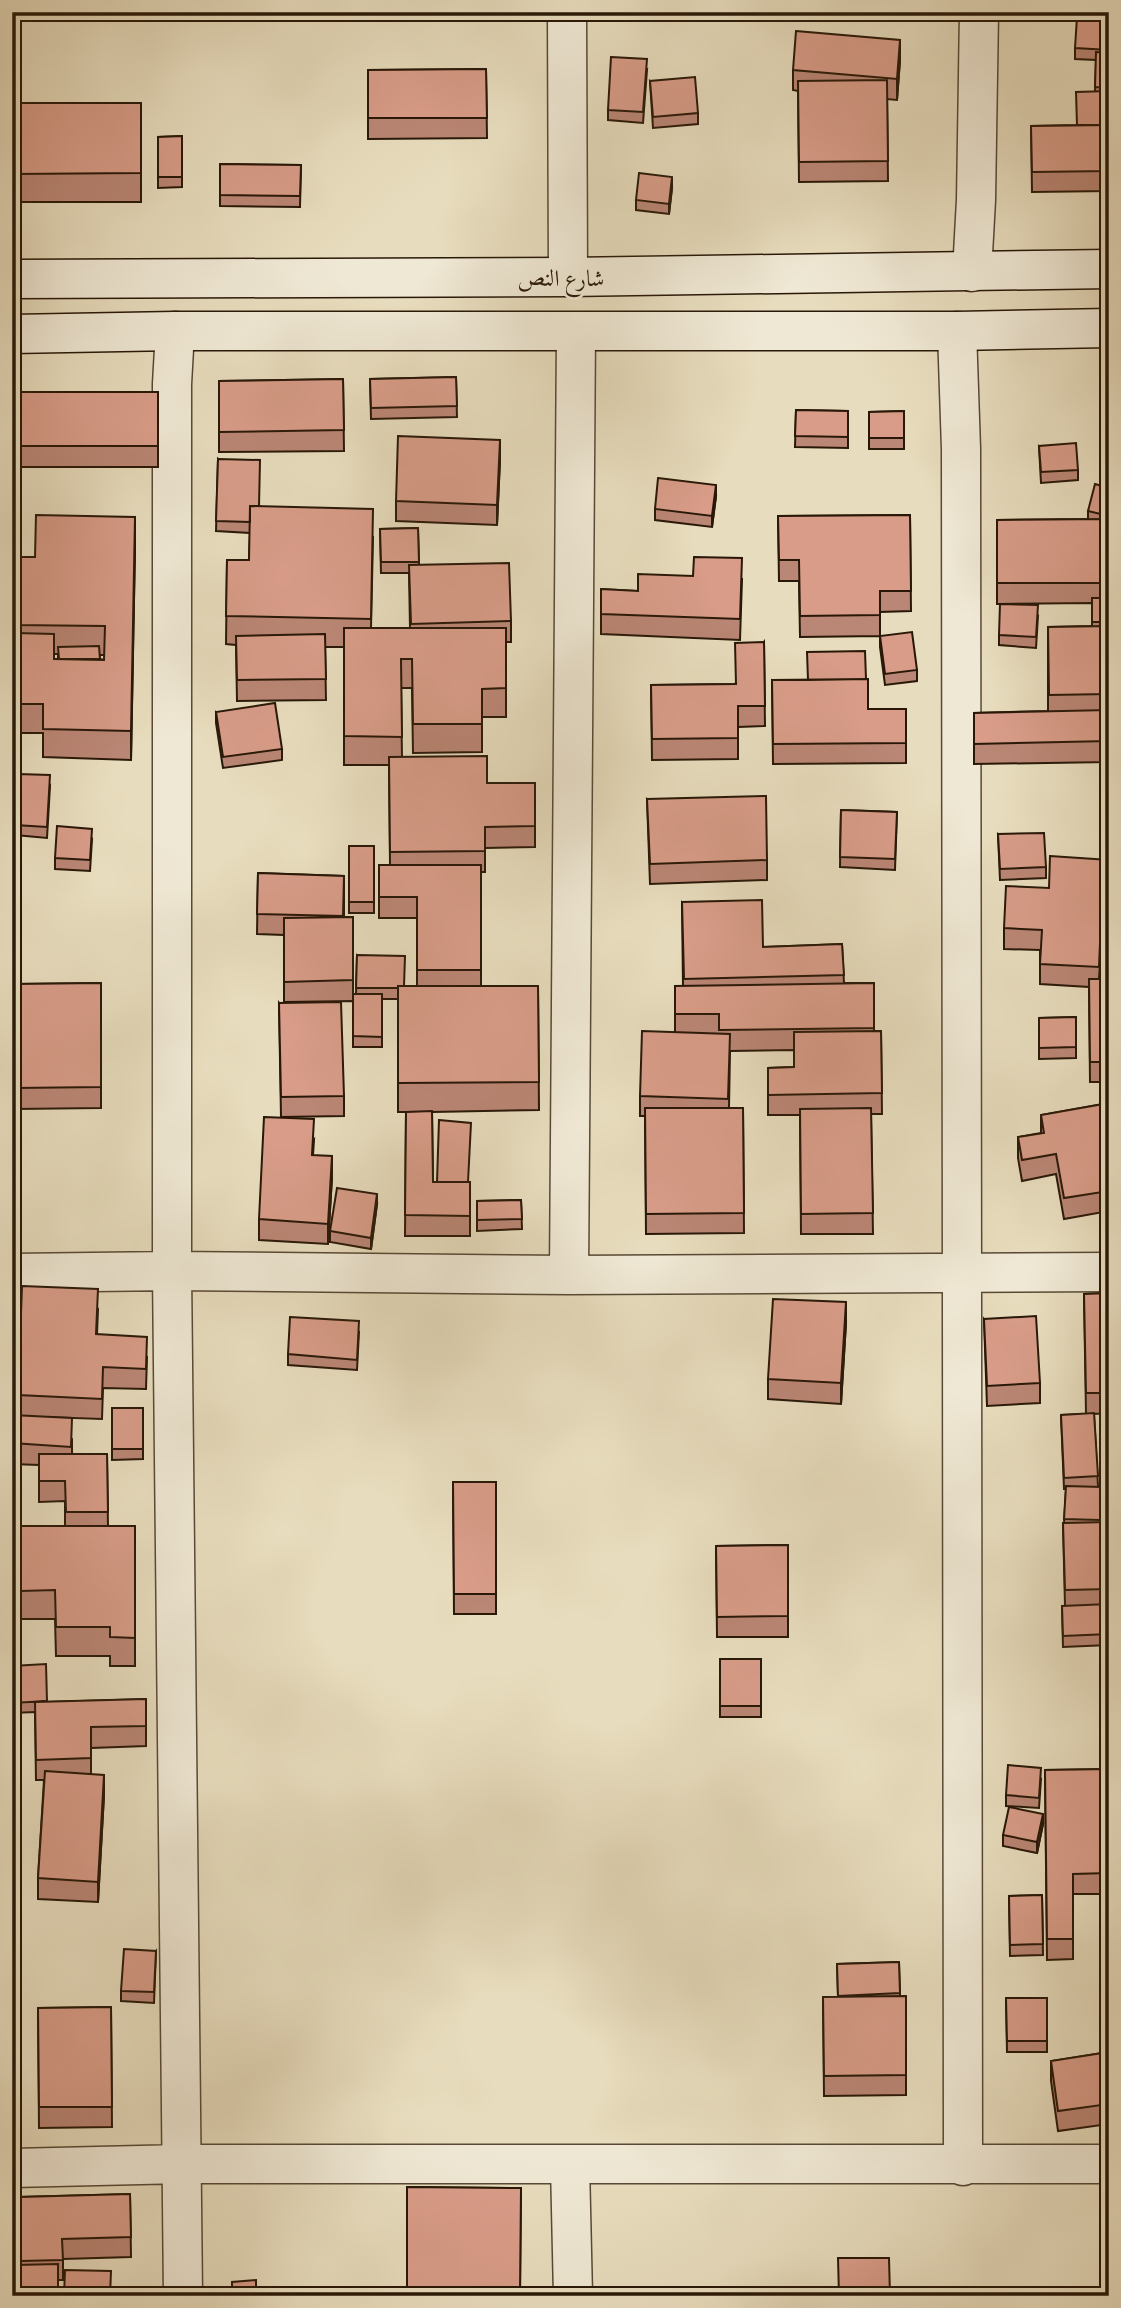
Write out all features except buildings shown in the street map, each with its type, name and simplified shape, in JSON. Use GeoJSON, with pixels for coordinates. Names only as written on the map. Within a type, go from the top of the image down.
{"type":"FeatureCollection","features":[{"type":"Feature","properties":{"kind":"street"},"geometry":{"type":"LineString","coordinates":[[567,12],[568,277]]}},
{"type":"Feature","properties":{"kind":"street"},"geometry":{"type":"LineString","coordinates":[[972,272],[979,12]]}},
{"type":"Feature","properties":{"kind":"street","name":"شارع النص"},"geometry":{"type":"LineString","coordinates":[[12,278],[568,277],[1109,269]]}},
{"type":"Feature","properties":{"kind":"street"},"geometry":{"type":"LineString","coordinates":[[12,334],[174,331],[957,331],[1109,328]]}},
{"type":"Feature","properties":{"kind":"street"},"geometry":{"type":"LineString","coordinates":[[174,331],[172,1271],[183,2296]]}},
{"type":"Feature","properties":{"kind":"street"},"geometry":{"type":"LineString","coordinates":[[957,331],[961,449],[963,2166]]}},
{"type":"Feature","properties":{"kind":"street"},"geometry":{"type":"LineString","coordinates":[[569,1275],[576,332]]}},
{"type":"Feature","properties":{"kind":"street"},"geometry":{"type":"LineString","coordinates":[[12,1273],[172,1271],[569,1275],[1109,1272]]}},
{"type":"Feature","properties":{"kind":"street"},"geometry":{"type":"LineString","coordinates":[[12,2168],[183,2164],[1109,2164]]}},
{"type":"Feature","properties":{"kind":"street"},"geometry":{"type":"LineString","coordinates":[[570,2165],[573,2296]]}}]}
